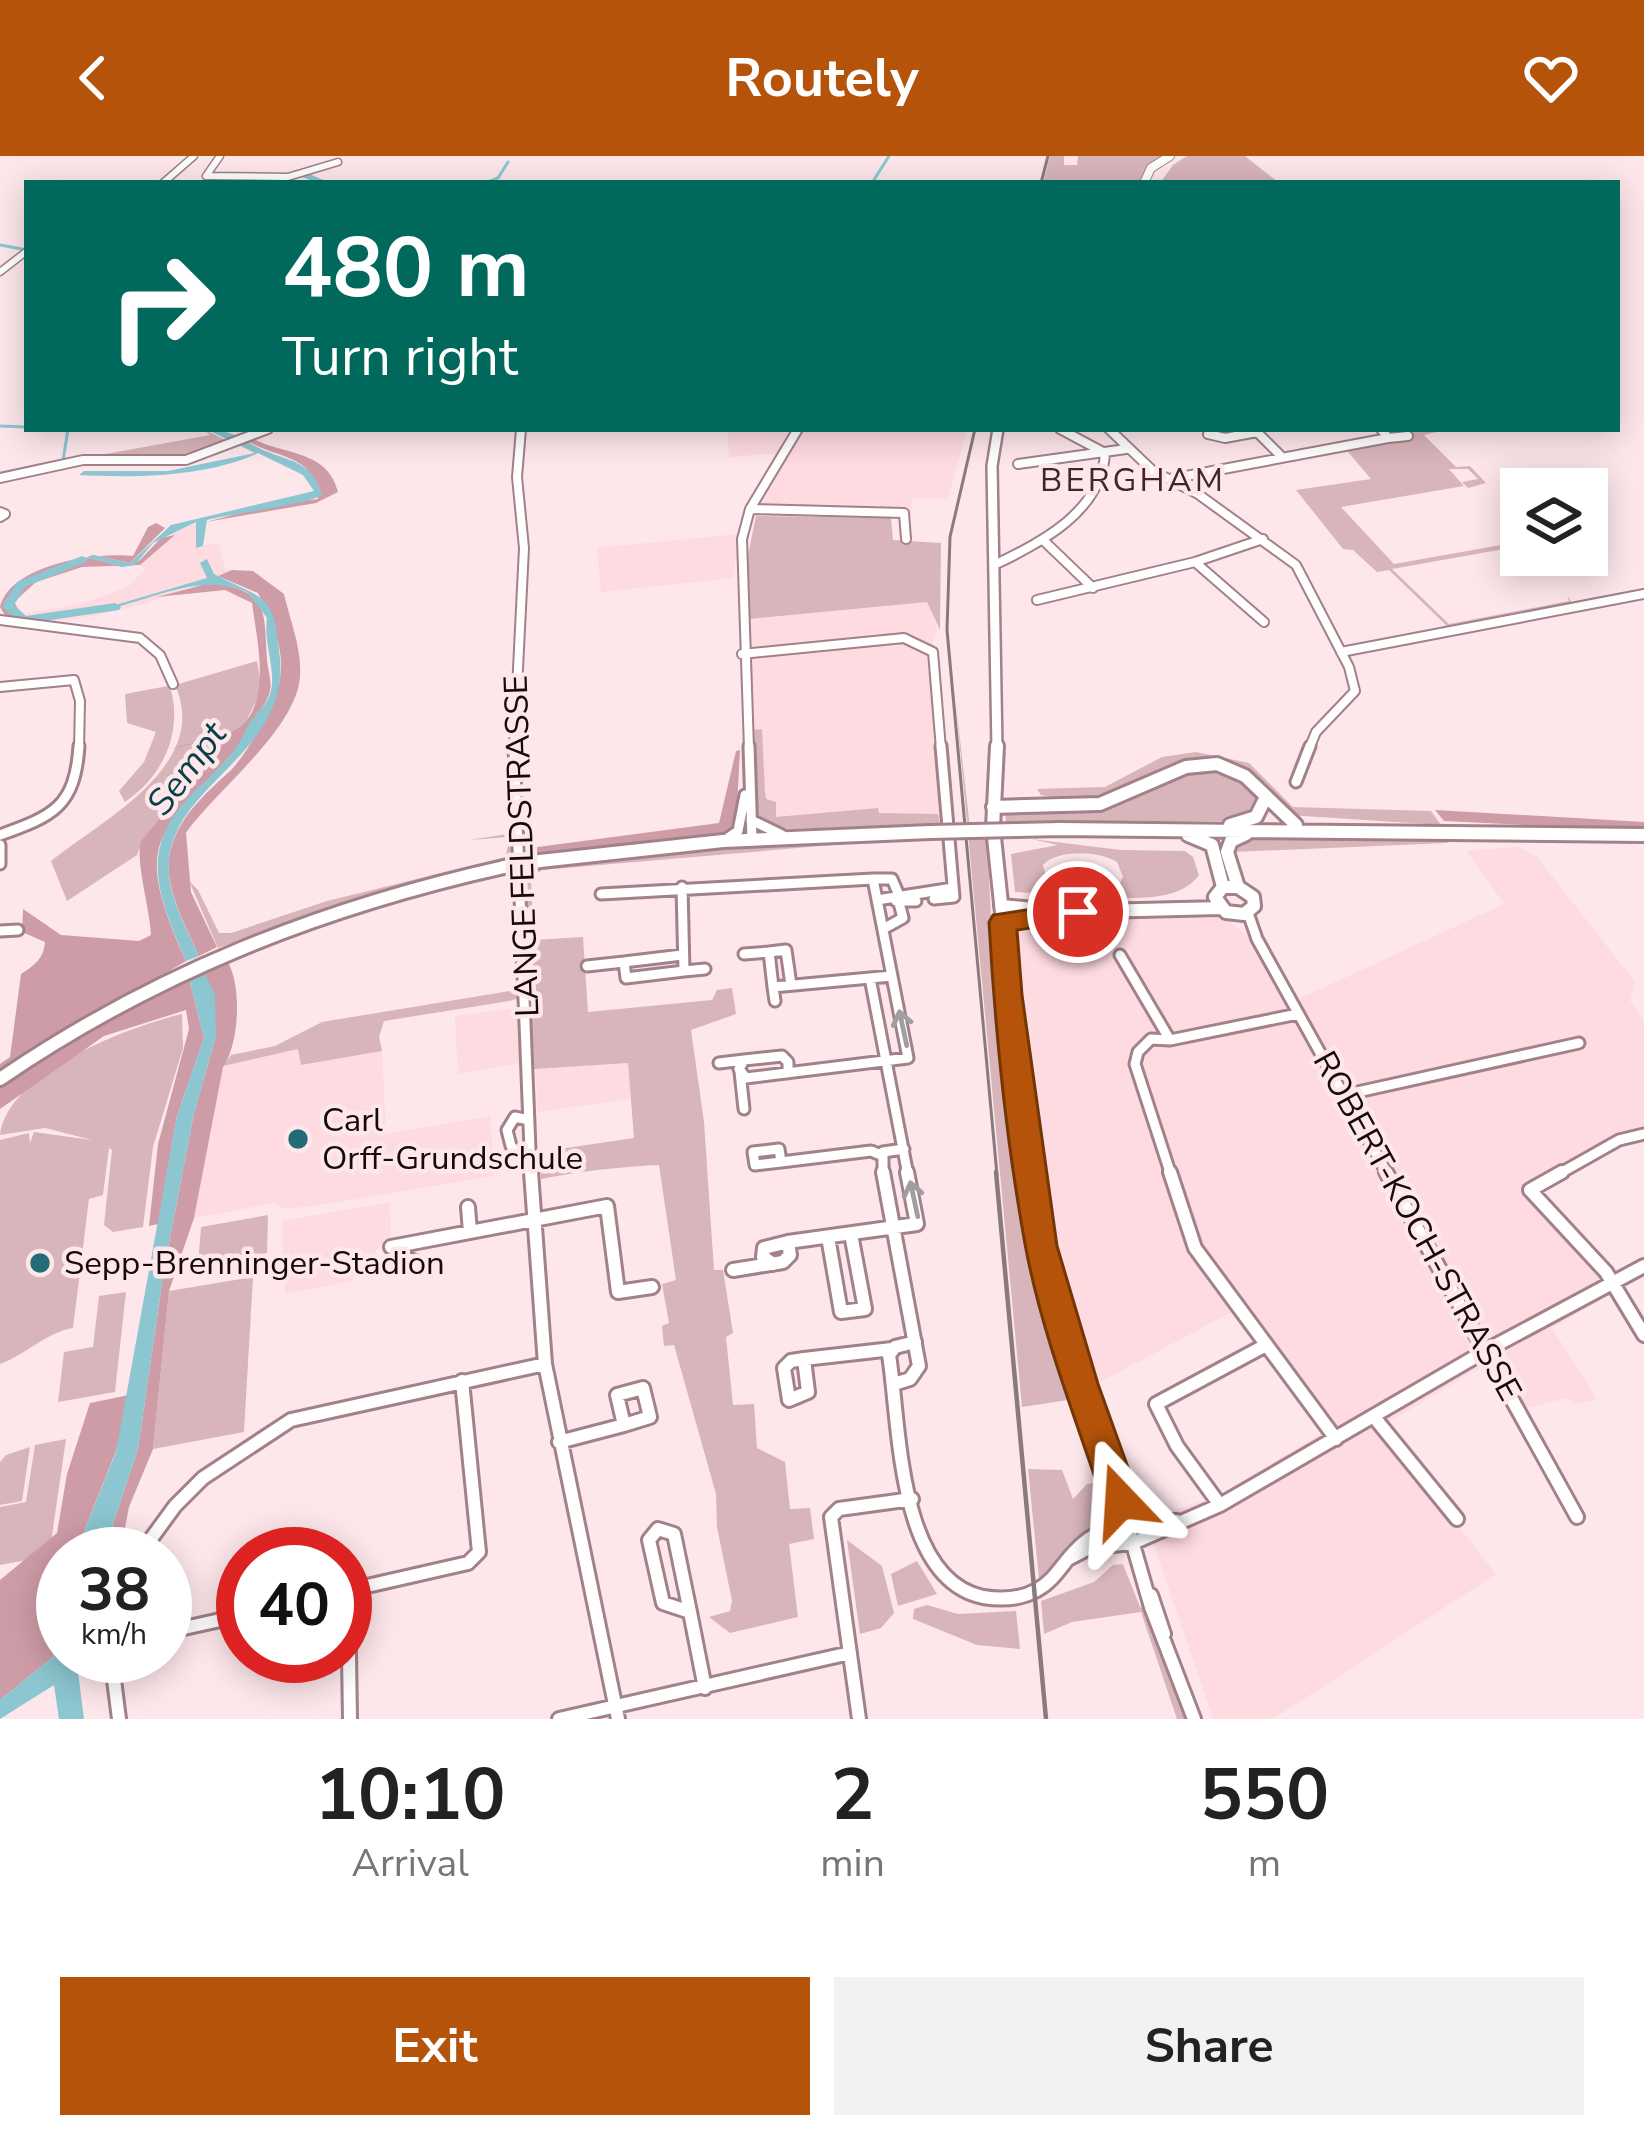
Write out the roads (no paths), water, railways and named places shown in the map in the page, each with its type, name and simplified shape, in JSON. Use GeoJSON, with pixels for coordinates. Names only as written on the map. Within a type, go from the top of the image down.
{"type":"FeatureCollection","features":[{"type":"Feature","properties":{"kind":"main road"},"geometry":{"type":"LineString","coordinates":[[1145,180],[1148,171],[1170,156]]}},
{"type":"Feature","properties":{"kind":"main road"},"geometry":{"type":"LineString","coordinates":[[998,432],[992,466],[998,672],[994,800],[1003,928],[1058,912]]}},
{"type":"Feature","properties":{"kind":"main road"},"geometry":{"type":"LineString","coordinates":[[994,800],[1053,804],[1117,800],[1173,769],[1200,764],[1243,774],[1280,817],[1296,825]]}},
{"type":"Feature","properties":{"kind":"main road"},"geometry":{"type":"LineString","coordinates":[[1230,825],[1256,817],[1264,799]]}},
{"type":"Feature","properties":{"kind":"main road"},"geometry":{"type":"LineString","coordinates":[[1057,830],[1230,825],[1404,829]]}},
{"type":"Feature","properties":{"kind":"main road"},"geometry":{"type":"LineString","coordinates":[[0,1079],[126,1000],[242,944],[364,901],[540,861],[723,841],[930,832],[1460,829],[1644,835]]}},
{"type":"Feature","properties":{"kind":"main road"},"geometry":{"type":"LineString","coordinates":[[1224,895],[1228,844],[1253,830]]}},
{"type":"Feature","properties":{"kind":"main road"},"geometry":{"type":"LineString","coordinates":[[1001,906],[1058,912],[1183,906],[1224,895],[1253,897],[1254,906],[1242,914],[1224,895],[1212,845],[1169,831]]}},
{"type":"Feature","properties":{"kind":"street"},"geometry":{"type":"LineString","coordinates":[[166,180],[194,156]]}},
{"type":"Feature","properties":{"kind":"street"},"geometry":{"type":"LineString","coordinates":[[220,156],[207,177],[294,176],[338,162]]}},
{"type":"Feature","properties":{"kind":"street"},"geometry":{"type":"LineString","coordinates":[[0,272],[24,253]]}},
{"type":"Feature","properties":{"kind":"street"},"geometry":{"type":"LineString","coordinates":[[0,478],[61,463],[169,462],[232,446],[261,432]]}},
{"type":"Feature","properties":{"kind":"street","name":"LANGE FELDSTRASSE"},"geometry":{"type":"LineString","coordinates":[[521,432],[518,477],[524,548],[513,726],[534,1220],[545,1364],[617,1714]]}},
{"type":"Feature","properties":{"kind":"street"},"geometry":{"type":"LineString","coordinates":[[752,839],[740,561],[750,509],[796,432]]}},
{"type":"Feature","properties":{"kind":"street"},"geometry":{"type":"LineString","coordinates":[[1066,432],[1105,453]]}},
{"type":"Feature","properties":{"kind":"street"},"geometry":{"type":"LineString","coordinates":[[1112,432],[1126,449],[1296,565],[1341,652],[1354,691],[1316,732],[1296,782]]}},
{"type":"Feature","properties":{"kind":"street"},"geometry":{"type":"LineString","coordinates":[[1208,434],[1225,438],[1252,432]]}},
{"type":"Feature","properties":{"kind":"street"},"geometry":{"type":"LineString","coordinates":[[1257,432],[1281,456]]}},
{"type":"Feature","properties":{"kind":"street"},"geometry":{"type":"LineString","coordinates":[[1383,432],[1388,438]]}},
{"type":"Feature","properties":{"kind":"street"},"geometry":{"type":"LineString","coordinates":[[1170,478],[1408,436]]}},
{"type":"Feature","properties":{"kind":"street"},"geometry":{"type":"LineString","coordinates":[[1018,464],[1126,449]]}},
{"type":"Feature","properties":{"kind":"street"},"geometry":{"type":"LineString","coordinates":[[994,566],[1060,530],[1098,485],[1106,469],[1105,453]]}},
{"type":"Feature","properties":{"kind":"street"},"geometry":{"type":"LineString","coordinates":[[750,509],[904,513],[906,538]]}},
{"type":"Feature","properties":{"kind":"street"},"geometry":{"type":"LineString","coordinates":[[1037,600],[1195,562],[1264,539]]}},
{"type":"Feature","properties":{"kind":"street"},"geometry":{"type":"LineString","coordinates":[[1042,541],[1094,587]]}},
{"type":"Feature","properties":{"kind":"street"},"geometry":{"type":"LineString","coordinates":[[1195,562],[1264,622]]}},
{"type":"Feature","properties":{"kind":"street"},"geometry":{"type":"LineString","coordinates":[[1341,652],[1644,594]]}},
{"type":"Feature","properties":{"kind":"street"},"geometry":{"type":"LineString","coordinates":[[0,620],[140,638],[160,655],[172,684]]}},
{"type":"Feature","properties":{"kind":"street"},"geometry":{"type":"LineString","coordinates":[[742,654],[904,638],[930,648],[935,659],[953,893]]}},
{"type":"Feature","properties":{"kind":"street"},"geometry":{"type":"LineString","coordinates":[[0,687],[74,680],[80,693],[80,760],[73,794],[49,814],[0,836]]}},
{"type":"Feature","properties":{"kind":"street"},"geometry":{"type":"LineString","coordinates":[[723,841],[738,831],[748,772]]}},
{"type":"Feature","properties":{"kind":"street"},"geometry":{"type":"LineString","coordinates":[[751,820],[787,837]]}},
{"type":"Feature","properties":{"kind":"street"},"geometry":{"type":"LineString","coordinates":[[0,845],[0,864]]}},
{"type":"Feature","properties":{"kind":"street"},"geometry":{"type":"LineString","coordinates":[[742,1066],[746,1078],[909,1056],[873,879]]}},
{"type":"Feature","properties":{"kind":"street"},"geometry":{"type":"LineString","coordinates":[[601,893],[892,879],[902,920],[888,922],[883,929]]}},
{"type":"Feature","properties":{"kind":"street"},"geometry":{"type":"LineString","coordinates":[[682,887],[684,971]]}},
{"type":"Feature","properties":{"kind":"street"},"geometry":{"type":"LineString","coordinates":[[877,900],[953,893]]}},
{"type":"Feature","properties":{"kind":"street"},"geometry":{"type":"LineString","coordinates":[[934,899],[953,893]]}},
{"type":"Feature","properties":{"kind":"street"},"geometry":{"type":"LineString","coordinates":[[896,898],[916,901]]}},
{"type":"Feature","properties":{"kind":"street","name":"ROBERT-KOCH-STRASSE"},"geometry":{"type":"LineString","coordinates":[[1242,914],[1577,1517]]}},
{"type":"Feature","properties":{"kind":"street"},"geometry":{"type":"LineString","coordinates":[[1003,928],[1015,1072],[1041,1246],[1110,1474],[1193,1719]]}},
{"type":"Feature","properties":{"kind":"street"},"geometry":{"type":"LineString","coordinates":[[0,931],[18,930]]}},
{"type":"Feature","properties":{"kind":"street"},"geometry":{"type":"LineString","coordinates":[[744,954],[786,950],[791,985]]}},
{"type":"Feature","properties":{"kind":"street"},"geometry":{"type":"LineString","coordinates":[[769,952],[775,1001]]}},
{"type":"Feature","properties":{"kind":"street"},"geometry":{"type":"LineString","coordinates":[[587,966],[682,955]]}},
{"type":"Feature","properties":{"kind":"street"},"geometry":{"type":"LineString","coordinates":[[1120,955],[1170,1040]]}},
{"type":"Feature","properties":{"kind":"street"},"geometry":{"type":"LineString","coordinates":[[625,962],[626,984],[705,969]]}},
{"type":"Feature","properties":{"kind":"street"},"geometry":{"type":"LineString","coordinates":[[773,986],[892,976]]}},
{"type":"Feature","properties":{"kind":"street"},"geometry":{"type":"LineString","coordinates":[[772,1264],[763,1257],[764,1248],[919,1222],[870,978]]}},
{"type":"Feature","properties":{"kind":"street"},"geometry":{"type":"LineString","coordinates":[[1298,1014],[1144,1043],[1135,1064],[1184,1225],[1265,1346],[1336,1439]]}},
{"type":"Feature","properties":{"kind":"street"},"geometry":{"type":"LineString","coordinates":[[1344,1095],[1579,1043]]}},
{"type":"Feature","properties":{"kind":"street"},"geometry":{"type":"LineString","coordinates":[[719,1063],[742,1066]]}},
{"type":"Feature","properties":{"kind":"street"},"geometry":{"type":"LineString","coordinates":[[742,1066],[744,1108]]}},
{"type":"Feature","properties":{"kind":"street","name":"LANGE FELDSTRASSE"},"geometry":{"type":"LineString","coordinates":[[530,1120],[515,1117],[508,1122],[505,1136],[530,1163]]}},
{"type":"Feature","properties":{"kind":"street"},"geometry":{"type":"LineString","coordinates":[[1644,1134],[1619,1140],[1530,1190],[1612,1283],[1644,1335]]}},
{"type":"Feature","properties":{"kind":"street"},"geometry":{"type":"LineString","coordinates":[[757,1180],[753,1152],[779,1148],[781,1162],[904,1149]]}},
{"type":"Feature","properties":{"kind":"street"},"geometry":{"type":"LineString","coordinates":[[881,1155],[917,1372],[894,1384]]}},
{"type":"Feature","properties":{"kind":"street"},"geometry":{"type":"LineString","coordinates":[[418,1263],[404,1258],[398,1246],[607,1206],[618,1292],[652,1287]]}},
{"type":"Feature","properties":{"kind":"street"},"geometry":{"type":"LineString","coordinates":[[468,1207],[470,1232]]}},
{"type":"Feature","properties":{"kind":"street"},"geometry":{"type":"LineString","coordinates":[[828,1237],[841,1312],[865,1309],[851,1234]]}},
{"type":"Feature","properties":{"kind":"street"},"geometry":{"type":"LineString","coordinates":[[733,1270],[789,1257],[788,1242]]}},
{"type":"Feature","properties":{"kind":"street"},"geometry":{"type":"LineString","coordinates":[[1068,1559],[1096,1545],[1133,1543],[1220,1505],[1487,1350],[1644,1266]]}},
{"type":"Feature","properties":{"kind":"street"},"geometry":{"type":"LineString","coordinates":[[804,1359],[914,1342]]}},
{"type":"Feature","properties":{"kind":"street"},"geometry":{"type":"LineString","coordinates":[[1220,1505],[1177,1446],[1156,1404],[1265,1346]]}},
{"type":"Feature","properties":{"kind":"street"},"geometry":{"type":"LineString","coordinates":[[892,1349],[913,1498],[929,1558],[946,1578],[974,1594],[994,1598],[1034,1593],[1094,1535],[1124,1516],[1183,1521]]}},
{"type":"Feature","properties":{"kind":"street"},"geometry":{"type":"LineString","coordinates":[[158,1527],[203,1478],[291,1420],[545,1364]]}},
{"type":"Feature","properties":{"kind":"street"},"geometry":{"type":"LineString","coordinates":[[372,1585],[468,1563],[479,1552],[462,1381]]}},
{"type":"Feature","properties":{"kind":"street"},"geometry":{"type":"LineString","coordinates":[[1374,1417],[1456,1519]]}},
{"type":"Feature","properties":{"kind":"street"},"geometry":{"type":"LineString","coordinates":[[559,1442],[624,1425]]}},
{"type":"Feature","properties":{"kind":"street"},"geometry":{"type":"LineString","coordinates":[[859,1719],[831,1516],[839,1509],[913,1498]]}},
{"type":"Feature","properties":{"kind":"street"},"geometry":{"type":"LineString","coordinates":[[692,1612],[663,1603],[649,1540],[658,1529],[674,1534],[692,1612],[705,1688]]}},
{"type":"Feature","properties":{"kind":"street"},"geometry":{"type":"LineString","coordinates":[[559,1719],[617,1714],[850,1653]]}},
{"type":"Feature","properties":{"kind":"street"},"geometry":{"type":"LineString","coordinates":[[114,1683],[119,1719]]}},
{"type":"Feature","properties":{"kind":"street"},"geometry":{"type":"LineString","coordinates":[[349,1683],[350,1719]]}},
{"type":"Feature","properties":{"kind":"water"},"geometry":{"type":"Polygon","coordinates":[[[212,432],[230,433],[303,467],[322,495],[207,520],[203,546],[196,548],[196,522],[153,543],[135,565],[122,567],[91,558],[66,565],[93,555],[130,563],[171,525],[314,491],[303,475],[258,453],[216,467],[146,476],[79,475],[84,471],[168,471],[255,453],[212,432]]]}},
{"type":"Feature","properties":{"kind":"water"},"geometry":{"type":"Polygon","coordinates":[[[207,559],[214,574],[257,596],[271,610],[280,659],[278,691],[267,719],[190,809],[176,833],[169,860],[171,885],[199,956],[186,961],[160,890],[160,849],[180,808],[232,753],[269,697],[272,673],[267,618],[247,592],[209,585],[95,611],[207,578],[200,563],[207,559]]]}},
{"type":"Feature","properties":{"kind":"water"},"geometry":{"type":"Polygon","coordinates":[[[202,968],[215,995],[216,1036],[194,1113],[164,1269],[138,1449],[112,1527],[86,1527],[116,1452],[177,1116],[204,1038],[188,974],[202,968]]]}},
{"type":"Feature","properties":{"kind":"water"},"geometry":{"type":"Polygon","coordinates":[[[36,1671],[36,1683],[79,1683],[84,1719],[59,1719],[54,1685],[0,1719],[0,1700],[36,1671]]]}},
{"type":"Feature","properties":{"kind":"waterway"},"geometry":{"type":"LineString","coordinates":[[874,180],[889,156]]}},
{"type":"Feature","properties":{"kind":"waterway","name":"Sempt"},"geometry":{"type":"LineString","coordinates":[[493,180],[508,162]]}},
{"type":"Feature","properties":{"kind":"waterway","name":"Sempt"},"geometry":{"type":"LineString","coordinates":[[297,172],[318,180]]}},
{"type":"Feature","properties":{"kind":"waterway"},"geometry":{"type":"LineString","coordinates":[[0,245],[22,249]]}},
{"type":"Feature","properties":{"kind":"waterway"},"geometry":{"type":"LineString","coordinates":[[0,426],[24,427]]}},
{"type":"Feature","properties":{"kind":"waterway"},"geometry":{"type":"LineString","coordinates":[[63,461],[68,432]]}},
{"type":"Feature","properties":{"kind":"waterway","name":"Sempt"},"geometry":{"type":"LineString","coordinates":[[82,560],[21,585],[8,606],[23,620],[115,607]]}},
{"type":"Feature","properties":{"kind":"railway"},"geometry":{"type":"LineString","coordinates":[[1042,180],[1048,156]]}},
{"type":"Feature","properties":{"kind":"railway"},"geometry":{"type":"LineString","coordinates":[[974,432],[950,537],[947,630],[997,1175]]}},
{"type":"Feature","properties":{"kind":"railway"},"geometry":{"type":"LineString","coordinates":[[996,1172],[1046,1719]]}},
{"type":"Feature","properties":{"kind":"place","name":"Carl Orff-Grundschule"},"geometry":{"type":"Point","coordinates":[298,1139]}},
{"type":"Feature","properties":{"kind":"place","name":"Sepp-Brenninger-Stadion"},"geometry":{"type":"Point","coordinates":[40,1263]}},
{"type":"Feature","properties":{"kind":"district","name":"BERGHAM"},"geometry":{"type":"Point","coordinates":[1133,480]}}]}
